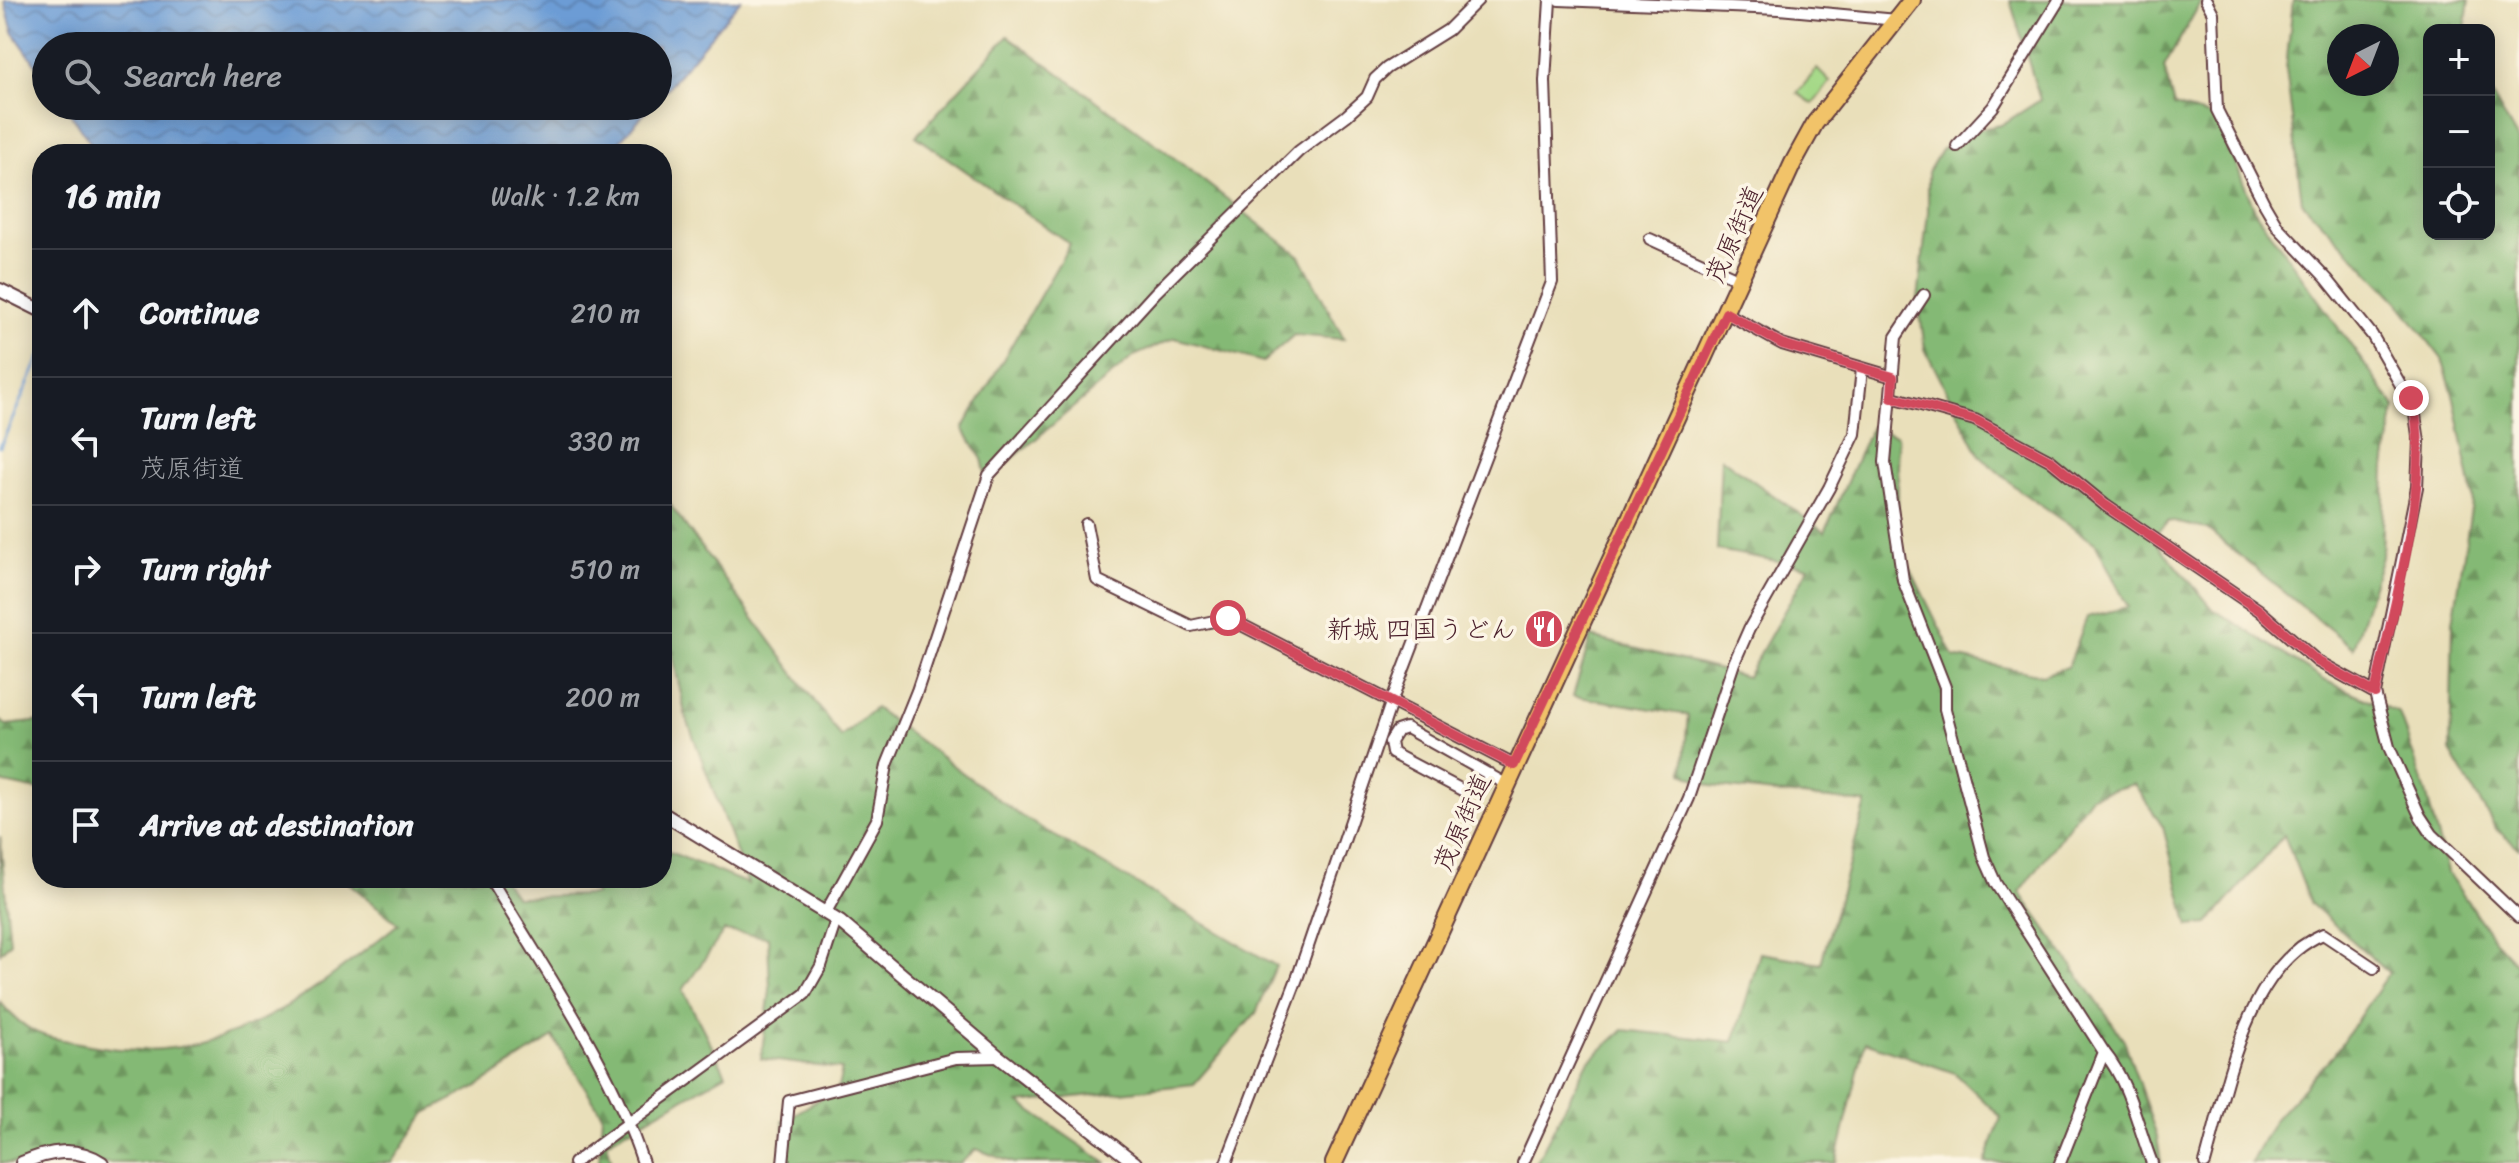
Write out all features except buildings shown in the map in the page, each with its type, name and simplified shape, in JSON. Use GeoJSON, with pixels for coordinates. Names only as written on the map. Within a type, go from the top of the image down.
{"type":"FeatureCollection","features":[{"type":"Feature","properties":{"kind":"main road","name":"茂原街道"},"geometry":{"type":"LineString","coordinates":[[1334,1163],[1514,765],[1815,123],[1912,0]]}},
{"type":"Feature","properties":{"kind":"street"},"geometry":{"type":"LineString","coordinates":[[574,1163],[805,994],[821,966],[831,916],[877,820],[887,765],[917,691],[989,475],[1155,293],[1299,151],[1367,97],[1375,79],[1387,68],[1448,30],[1478,0]]}},
{"type":"Feature","properties":{"kind":"street"},"geometry":{"type":"LineString","coordinates":[[1226,1163],[1298,976],[1392,700],[1552,282],[1545,81],[1550,0]]}},
{"type":"Feature","properties":{"kind":"street"},"geometry":{"type":"LineString","coordinates":[[1559,0],[1779,9],[1897,20]]}},
{"type":"Feature","properties":{"kind":"street"},"geometry":{"type":"LineString","coordinates":[[1957,146],[1993,107],[2059,0]]}},
{"type":"Feature","properties":{"kind":"street"},"geometry":{"type":"LineString","coordinates":[[2206,0],[2213,13],[2217,110],[2265,205],[2278,227],[2327,279],[2372,335],[2414,408],[2419,442],[2417,487],[2375,693],[2389,747],[2420,816],[2432,834],[2519,917]]}},
{"type":"Feature","properties":{"kind":"street"},"geometry":{"type":"LineString","coordinates":[[1650,239],[1740,280]]}},
{"type":"Feature","properties":{"kind":"street"},"geometry":{"type":"LineString","coordinates":[[0,290],[32,306]]}},
{"type":"Feature","properties":{"kind":"street"},"geometry":{"type":"LineString","coordinates":[[1924,295],[1896,337],[1885,462],[1903,580],[1945,687],[1945,709],[1984,857],[1996,884],[2104,1052],[2140,1118],[2152,1163]]}},
{"type":"Feature","properties":{"kind":"street"},"geometry":{"type":"LineString","coordinates":[[1726,313],[1782,344],[1893,377]]}},
{"type":"Feature","properties":{"kind":"street"},"geometry":{"type":"LineString","coordinates":[[1523,1163],[1689,798],[1744,640],[1829,488],[1855,434],[1862,369]]}},
{"type":"Feature","properties":{"kind":"street"},"geometry":{"type":"LineString","coordinates":[[1892,397],[1975,420],[2050,460],[2105,505],[2259,610],[2317,661],[2375,693]]}},
{"type":"Feature","properties":{"kind":"street"},"geometry":{"type":"LineString","coordinates":[[1086,524],[1097,580],[1191,626],[1228,618],[1514,765]]}},
{"type":"Feature","properties":{"kind":"street"},"geometry":{"type":"LineString","coordinates":[[1490,774],[1485,786],[1464,791],[1392,753],[1390,742],[1397,731],[1406,728],[1490,774],[1506,784]]}},
{"type":"Feature","properties":{"kind":"street"},"geometry":{"type":"LineString","coordinates":[[672,819],[831,916],[999,1057],[1135,1163]]}},
{"type":"Feature","properties":{"kind":"street"},"geometry":{"type":"LineString","coordinates":[[496,888],[583,1036],[630,1124],[643,1163]]}},
{"type":"Feature","properties":{"kind":"street"},"geometry":{"type":"LineString","coordinates":[[2205,1163],[2242,1035],[2267,982],[2292,954],[2323,934],[2374,968]]}},
{"type":"Feature","properties":{"kind":"street"},"geometry":{"type":"LineString","coordinates":[[2060,1163],[2104,1052]]}},
{"type":"Feature","properties":{"kind":"street"},"geometry":{"type":"LineString","coordinates":[[783,1163],[789,1101],[956,1058],[999,1057]]}},
{"type":"Feature","properties":{"kind":"street"},"geometry":{"type":"LineString","coordinates":[[22,1163],[53,1152],[89,1154],[102,1163]]}},
{"type":"Feature","properties":{"kind":"green space"},"geometry":{"type":"Polygon","coordinates":[[[2010,0],[2202,0],[2164,67],[2174,106],[2217,118],[2256,213],[2395,407],[2385,467],[2382,557],[2353,648],[2207,529],[2169,521],[2152,537],[2213,609],[2326,681],[2399,713],[2426,793],[2447,872],[2495,941],[2519,967],[2519,1163],[2251,1163],[2274,1120],[2333,1055],[2389,973],[2311,904],[2284,835],[2208,924],[2189,926],[2163,827],[2134,784],[2091,796],[2020,892],[2124,1040],[2157,1137],[2161,1163],[1985,1163],[2001,1117],[1955,1073],[1865,1042],[1836,1163],[1536,1163],[1588,1062],[1623,1030],[1734,1042],[1760,953],[1821,963],[1866,803],[1711,786],[1683,773],[1688,715],[1573,696],[1591,637],[1747,677],[1809,567],[1717,550],[1721,458],[1825,532],[1871,427],[1898,436],[1898,544],[1954,657],[2042,675],[2068,667],[2087,617],[2128,607],[2096,544],[2020,491],[1980,456],[1925,349],[1918,300],[1928,212],[1928,172],[1941,150],[1969,131],[2001,125],[2040,100],[2010,0]]]}},
{"type":"Feature","properties":{"kind":"green space"},"geometry":{"type":"Polygon","coordinates":[[[2293,0],[2469,0],[2466,24],[2423,24],[2423,240],[2495,240],[2495,100],[2519,142],[2519,848],[2497,830],[2450,751],[2453,622],[2473,497],[2454,398],[2442,359],[2398,302],[2302,202],[2286,69],[2293,0]]]}},
{"type":"Feature","properties":{"kind":"green space"},"geometry":{"type":"Polygon","coordinates":[[[1008,36],[1164,150],[1300,256],[1344,339],[1294,335],[1263,362],[1175,338],[1134,356],[987,480],[982,459],[963,429],[1070,244],[916,136],[1008,36]]]}},
{"type":"Feature","properties":{"kind":"green space"},"geometry":{"type":"Polygon","coordinates":[[[1817,69],[1830,82],[1813,104],[1797,93],[1817,69]]]}},
{"type":"Feature","properties":{"kind":"green space"},"geometry":{"type":"Polygon","coordinates":[[[672,507],[841,737],[875,708],[1021,816],[1276,966],[1256,1013],[1194,1084],[1019,1103],[1106,1163],[1014,1163],[976,1149],[961,1163],[788,1163],[783,1121],[838,1088],[842,1069],[761,1059],[770,990],[768,937],[724,931],[683,990],[726,1074],[607,1142],[612,1163],[599,1163],[602,1114],[553,1037],[480,1085],[426,1113],[392,1163],[0,1163],[0,1002],[21,1023],[51,1037],[137,1050],[180,1047],[220,1038],[293,1002],[328,979],[398,924],[355,888],[509,888],[516,897],[596,895],[592,888],[672,888],[672,853],[748,884],[685,714],[672,651],[672,507]]]}},
{"type":"Feature","properties":{"kind":"green space"},"geometry":{"type":"Polygon","coordinates":[[[0,720],[6,725],[32,722],[32,789],[0,782],[0,720]]]}},
{"type":"Feature","properties":{"kind":"green space"},"geometry":{"type":"Polygon","coordinates":[[[0,836],[10,943],[0,953],[0,836]]]}},
{"type":"Feature","properties":{"kind":"water"},"geometry":{"type":"Polygon","coordinates":[[[4,0],[741,0],[672,82],[672,32],[32,32],[32,59],[13,32],[4,0]]]}},
{"type":"Feature","properties":{"kind":"water"},"geometry":{"type":"Polygon","coordinates":[[[75,120],[638,120],[617,144],[91,144],[75,120]]]}},
{"type":"Feature","properties":{"kind":"waterway"},"geometry":{"type":"LineString","coordinates":[[0,447],[32,375]]}},
{"type":"Feature","properties":{"kind":"place","name":"新城 四国うどん"},"geometry":{"type":"Point","coordinates":[1544,629]}},
{"type":"Feature","properties":{"kind":"route"},"geometry":{"type":"LineString","coordinates":[[1228,618],[1514,765],[1726,313],[1782,344],[1893,377],[1892,397],[1975,420],[2050,460],[2105,505],[2259,610],[2317,661],[2375,693],[2417,487],[2419,442],[2411,398]]}}]}
